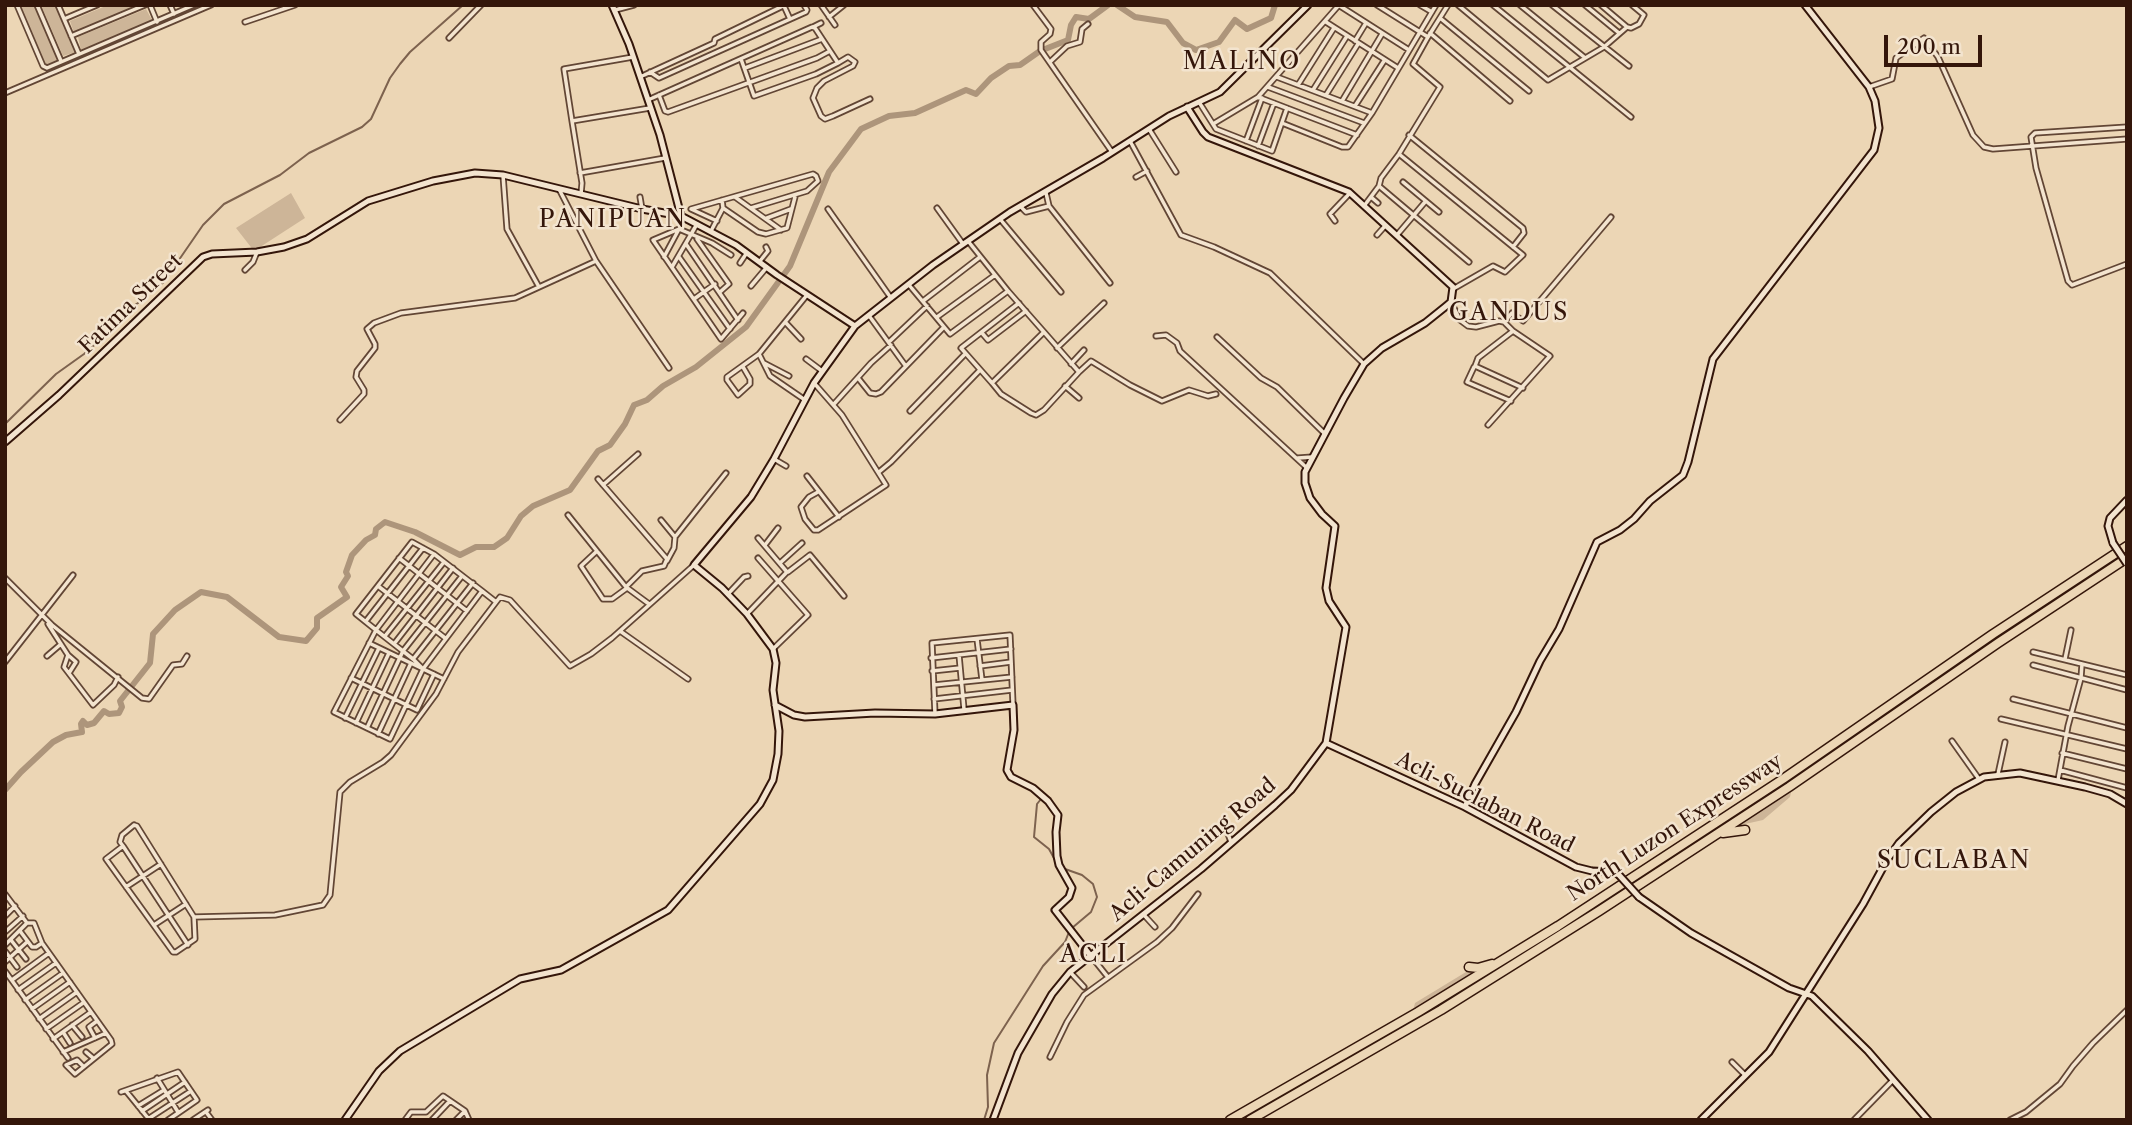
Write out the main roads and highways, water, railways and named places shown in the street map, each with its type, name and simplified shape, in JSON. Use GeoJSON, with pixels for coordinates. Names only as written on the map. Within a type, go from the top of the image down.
{"type":"FeatureCollection","features":[{"type":"Feature","properties":{"kind":"highway","name":"North Luzon Expressway"},"geometry":{"type":"LineString","coordinates":[[1230,1120],[1474,979],[1558,926],[1764,792],[1993,634],[2127,546]]}},
{"type":"Feature","properties":{"kind":"highway","name":"North Luzon Expressway"},"geometry":{"type":"LineString","coordinates":[[1250,1120],[1483,984],[1655,875],[2127,558]]}},
{"type":"Feature","properties":{"kind":"highway"},"geometry":{"type":"LineString","coordinates":[[1794,792],[1798,784],[1849,745]]}},
{"type":"Feature","properties":{"kind":"highway"},"geometry":{"type":"LineString","coordinates":[[1655,875],[1677,864],[1725,832],[1745,830]]}},
{"type":"Feature","properties":{"kind":"highway"},"geometry":{"type":"LineString","coordinates":[[1469,967],[1478,968],[1492,964],[1558,926]]}},
{"type":"Feature","properties":{"kind":"highway"},"geometry":{"type":"LineString","coordinates":[[1332,1062],[1406,1015],[1409,1007]]}},
{"type":"Feature","properties":{"kind":"waterway"},"geometry":{"type":"LineString","coordinates":[[5,424],[56,374],[106,335],[114,319],[138,303],[156,285],[163,283],[203,225],[224,204],[280,175],[309,153],[362,127],[371,119],[390,78],[400,64],[463,5]]}},
{"type":"Feature","properties":{"kind":"waterway"},"geometry":{"type":"LineString","coordinates":[[5,790],[53,742],[66,735],[82,732],[83,721],[87,725],[94,723],[104,711],[109,714],[119,713],[122,707],[120,701],[150,663],[153,634],[175,610],[201,592],[227,597],[279,637],[306,641],[317,628],[317,618],[347,597],[341,587],[348,576],[346,572],[352,555],[366,540],[375,535],[376,529],[385,522],[415,532],[460,555],[476,547],[494,547],[507,538],[521,516],[533,506],[570,490],[598,451],[610,445],[634,405],[647,400],[663,386],[696,367],[746,327],[790,266],[829,172],[861,129],[889,116],[915,113],[966,90],[976,94],[991,78],[1009,66],[1020,65],[1040,51],[1068,40],[1076,17],[1089,19],[1108,5]]}},
{"type":"Feature","properties":{"kind":"waterway"},"geometry":{"type":"LineString","coordinates":[[1117,5],[1135,17],[1167,22],[1183,43],[1196,50],[1219,42],[1235,20],[1247,29],[1271,18],[1275,5]]}},
{"type":"Feature","properties":{"kind":"waterway"},"geometry":{"type":"LineString","coordinates":[[1041,799],[1037,804],[1034,837],[1049,849],[1055,860]]}},
{"type":"Feature","properties":{"kind":"waterway"},"geometry":{"type":"LineString","coordinates":[[1065,869],[1082,875],[1093,884],[1097,897],[1091,912],[1072,928]]}},
{"type":"Feature","properties":{"kind":"waterway"},"geometry":{"type":"LineString","coordinates":[[984,1120],[988,1107],[987,1075],[994,1043],[1043,966],[1065,942],[1069,932]]}},
{"type":"Feature","properties":{"kind":"district","name":"MALINO"},"geometry":{"type":"Point","coordinates":[1242,62]}},
{"type":"Feature","properties":{"kind":"district","name":"PANIPUAN"},"geometry":{"type":"Point","coordinates":[613,220]}},
{"type":"Feature","properties":{"kind":"district","name":"GANDUS"},"geometry":{"type":"Point","coordinates":[1509,313]}},
{"type":"Feature","properties":{"kind":"district","name":"SUCLABAN"},"geometry":{"type":"Point","coordinates":[1954,861]}},
{"type":"Feature","properties":{"kind":"district","name":"ACLI"},"geometry":{"type":"Point","coordinates":[1094,955]}}]}
